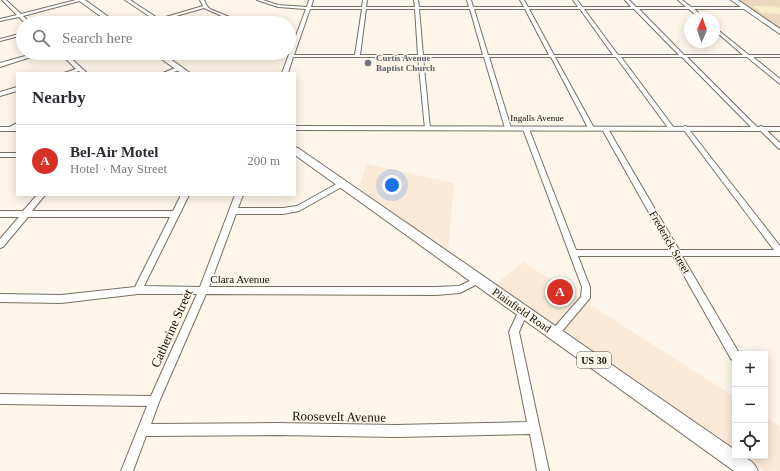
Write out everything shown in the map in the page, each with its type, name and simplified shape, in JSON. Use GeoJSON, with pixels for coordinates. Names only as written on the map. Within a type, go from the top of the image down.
{"type":"FeatureCollection","features":[{"type":"Feature","properties":{"kind":"main road"},"geometry":{"type":"LineString","coordinates":[[81,0],[104,16]]}},
{"type":"Feature","properties":{"kind":"main road"},"geometry":{"type":"LineString","coordinates":[[734,0],[780,32]]}},
{"type":"Feature","properties":{"kind":"main road"},"geometry":{"type":"LineString","coordinates":[[167,60],[183,71]]}},
{"type":"Feature","properties":{"kind":"main road","name":"Plainfield Road"},"geometry":{"type":"LineString","coordinates":[[296,151],[478,280],[743,463]]}},
{"type":"Feature","properties":{"kind":"street"},"geometry":{"type":"LineString","coordinates":[[4,0],[20,15]]}},
{"type":"Feature","properties":{"kind":"street"},"geometry":{"type":"LineString","coordinates":[[0,20],[81,0]]}},
{"type":"Feature","properties":{"kind":"street"},"geometry":{"type":"LineString","coordinates":[[127,0],[152,16]]}},
{"type":"Feature","properties":{"kind":"street"},"geometry":{"type":"LineString","coordinates":[[202,0],[205,7],[222,16]]}},
{"type":"Feature","properties":{"kind":"street"},"geometry":{"type":"LineString","coordinates":[[259,0],[278,6],[308,8],[745,8]]}},
{"type":"Feature","properties":{"kind":"street"},"geometry":{"type":"LineString","coordinates":[[296,42],[311,0]]}},
{"type":"Feature","properties":{"kind":"street"},"geometry":{"type":"LineString","coordinates":[[357,56],[365,0]]}},
{"type":"Feature","properties":{"kind":"street"},"geometry":{"type":"LineString","coordinates":[[416,0],[427,128]]}},
{"type":"Feature","properties":{"kind":"street"},"geometry":{"type":"LineString","coordinates":[[469,0],[508,128]]}},
{"type":"Feature","properties":{"kind":"street"},"geometry":{"type":"LineString","coordinates":[[522,0],[591,128]]}},
{"type":"Feature","properties":{"kind":"street"},"geometry":{"type":"LineString","coordinates":[[575,0],[671,128]]}},
{"type":"Feature","properties":{"kind":"street"},"geometry":{"type":"LineString","coordinates":[[627,0],[758,128],[780,147]]}},
{"type":"Feature","properties":{"kind":"street"},"geometry":{"type":"LineString","coordinates":[[680,0],[695,12]]}},
{"type":"Feature","properties":{"kind":"street"},"geometry":{"type":"LineString","coordinates":[[172,16],[205,7]]}},
{"type":"Feature","properties":{"kind":"street"},"geometry":{"type":"LineString","coordinates":[[720,33],[780,82]]}},
{"type":"Feature","properties":{"kind":"street"},"geometry":{"type":"LineString","coordinates":[[0,40],[16,36]]}},
{"type":"Feature","properties":{"kind":"street"},"geometry":{"type":"LineString","coordinates":[[296,56],[780,56]]}},
{"type":"Feature","properties":{"kind":"street"},"geometry":{"type":"LineString","coordinates":[[0,65],[17,60]]}},
{"type":"Feature","properties":{"kind":"street"},"geometry":{"type":"LineString","coordinates":[[70,60],[82,71]]}},
{"type":"Feature","properties":{"kind":"street"},"geometry":{"type":"LineString","coordinates":[[285,72],[290,60]]}},
{"type":"Feature","properties":{"kind":"street"},"geometry":{"type":"LineString","coordinates":[[0,94],[16,89]]}},
{"type":"Feature","properties":{"kind":"street","name":"Ingalls Avenue"},"geometry":{"type":"LineString","coordinates":[[296,128],[780,128]]}},
{"type":"Feature","properties":{"kind":"street"},"geometry":{"type":"LineString","coordinates":[[685,128],[780,252]]}},
{"type":"Feature","properties":{"kind":"street"},"geometry":{"type":"LineString","coordinates":[[0,129],[13,129]]}},
{"type":"Feature","properties":{"kind":"street"},"geometry":{"type":"LineString","coordinates":[[526,129],[586,287],[585,298],[555,333]]}},
{"type":"Feature","properties":{"kind":"street","name":"Frederick Street"},"geometry":{"type":"LineString","coordinates":[[605,129],[732,351]]}},
{"type":"Feature","properties":{"kind":"street"},"geometry":{"type":"LineString","coordinates":[[0,155],[16,155]]}},
{"type":"Feature","properties":{"kind":"street"},"geometry":{"type":"LineString","coordinates":[[233,211],[284,211],[299,208],[343,184]]}},
{"type":"Feature","properties":{"kind":"street"},"geometry":{"type":"LineString","coordinates":[[0,245],[40,196]]}},
{"type":"Feature","properties":{"kind":"street"},"geometry":{"type":"LineString","coordinates":[[138,290],[185,196]]}},
{"type":"Feature","properties":{"kind":"street","name":"Catherine Street"},"geometry":{"type":"LineString","coordinates":[[127,471],[154,401],[202,291],[239,196]]}},
{"type":"Feature","properties":{"kind":"street"},"geometry":{"type":"LineString","coordinates":[[0,214],[176,214]]}},
{"type":"Feature","properties":{"kind":"street"},"geometry":{"type":"LineString","coordinates":[[573,253],[780,252]]}},
{"type":"Feature","properties":{"kind":"street","name":"Clara Avenue"},"geometry":{"type":"LineString","coordinates":[[0,298],[61,299],[138,290],[436,291],[460,289],[478,280]]}},
{"type":"Feature","properties":{"kind":"street"},"geometry":{"type":"LineString","coordinates":[[523,311],[514,332],[543,471]]}},
{"type":"Feature","properties":{"kind":"street"},"geometry":{"type":"LineString","coordinates":[[0,399],[154,401]]}},
{"type":"Feature","properties":{"kind":"street","name":"Roosevelt Avenue"},"geometry":{"type":"LineString","coordinates":[[143,430],[276,429],[396,431],[534,428]]}},
{"type":"Feature","properties":{"kind":"shaded area"},"geometry":{"type":"Polygon","coordinates":[[[736,0],[780,0],[780,29],[736,0]]]}},
{"type":"Feature","properties":{"kind":"shaded area"},"geometry":{"type":"Polygon","coordinates":[[[366,164],[454,183],[448,252],[359,188],[366,164]]]}},
{"type":"Feature","properties":{"kind":"shaded area"},"geometry":{"type":"Polygon","coordinates":[[[523,262],[732,395],[732,449],[495,284],[523,262]]]}},
{"type":"Feature","properties":{"kind":"shaded area"},"geometry":{"type":"Polygon","coordinates":[[[768,419],[780,426],[780,471],[764,471],[747,459],[768,459],[768,419]]]}},
{"type":"Feature","properties":{"kind":"sand"},"geometry":{"type":"Polygon","coordinates":[[[752,6],[774,6],[780,8],[780,14],[762,13],[752,6]]]}},
{"type":"Feature","properties":{"kind":"place","name":"Curtis Avenue Baptist Church"},"geometry":{"type":"Point","coordinates":[368,63]}},
{"type":"Feature","properties":{"kind":"place","name":"Bel-Air Motel"},"geometry":{"type":"Point","coordinates":[560,292]}}]}
